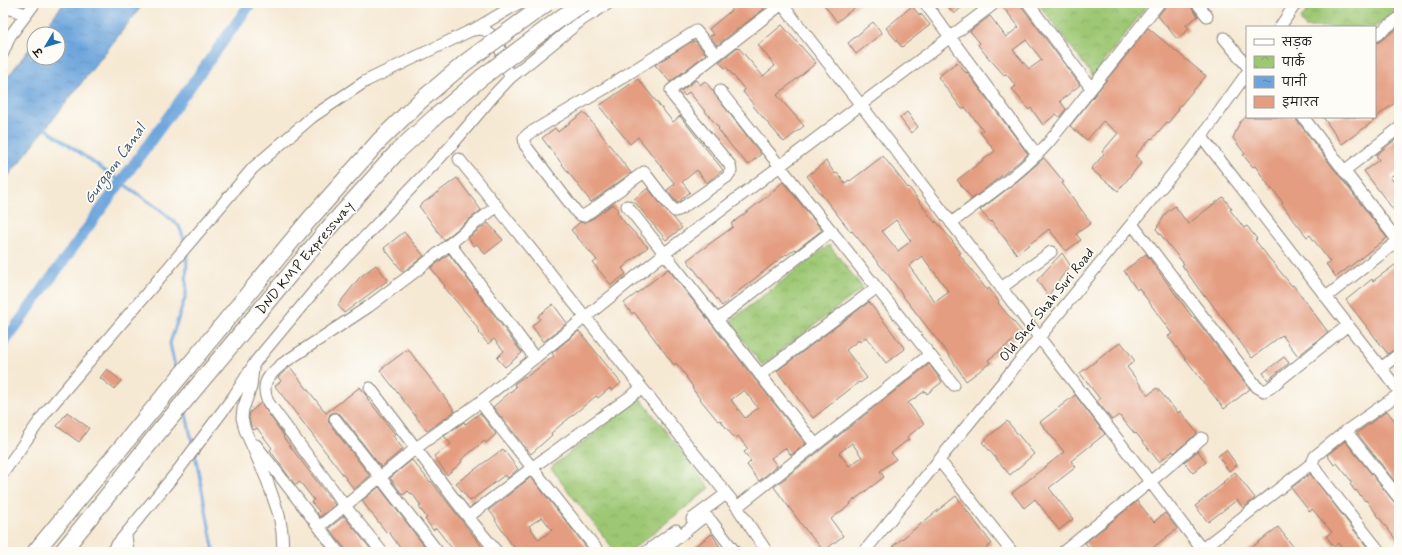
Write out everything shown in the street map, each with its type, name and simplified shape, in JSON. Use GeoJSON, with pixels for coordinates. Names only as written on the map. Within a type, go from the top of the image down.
{"type":"FeatureCollection","features":[{"type":"Feature","properties":{"kind":"highway","name":"DND KMP Expressway"},"geometry":{"type":"LineString","coordinates":[[35,552],[309,220],[380,140],[419,102],[466,62],[547,3]]}},
{"type":"Feature","properties":{"kind":"highway","name":"DND KMP Expressway"},"geometry":{"type":"LineString","coordinates":[[62,552],[158,433],[326,231],[397,152],[434,117],[481,78],[565,15],[585,3]]}},
{"type":"Feature","properties":{"kind":"street"},"geometry":{"type":"LineString","coordinates":[[3,53],[10,36],[35,3]]}},
{"type":"Feature","properties":{"kind":"street"},"geometry":{"type":"LineString","coordinates":[[3,473],[46,412],[253,168],[312,117],[366,81],[472,30],[519,3]]}},
{"type":"Feature","properties":{"kind":"street"},"geometry":{"type":"LineString","coordinates":[[111,552],[176,473],[234,396],[256,361],[320,284],[452,146],[510,78],[583,20],[609,3]]}},
{"type":"Feature","properties":{"kind":"street"},"geometry":{"type":"LineString","coordinates":[[924,3],[1037,156]]}},
{"type":"Feature","properties":{"kind":"street"},"geometry":{"type":"LineString","coordinates":[[319,527],[416,448],[480,402],[665,253],[996,3]]}},
{"type":"Feature","properties":{"kind":"street"},"geometry":{"type":"LineString","coordinates":[[1028,3],[1091,88]]}},
{"type":"Feature","properties":{"kind":"street"},"geometry":{"type":"LineString","coordinates":[[951,223],[1019,172],[1037,156],[1159,3]]}},
{"type":"Feature","properties":{"kind":"street"},"geometry":{"type":"LineString","coordinates":[[1197,3],[1207,16]]}},
{"type":"Feature","properties":{"kind":"street"},"geometry":{"type":"LineString","coordinates":[[1281,26],[1296,3]]}},
{"type":"Feature","properties":{"kind":"street"},"geometry":{"type":"LineString","coordinates":[[716,55],[696,31],[604,89],[528,134],[524,138],[525,145],[578,214],[583,216],[591,211],[644,172],[671,207],[675,211],[679,210],[727,177],[731,171],[730,165],[673,96],[671,90],[716,55],[781,4],[861,105],[1203,551],[1312,463],[1315,456],[1399,392],[1202,137]]}},
{"type":"Feature","properties":{"kind":"street"},"geometry":{"type":"LineString","coordinates":[[3,8],[26,14]]}},
{"type":"Feature","properties":{"kind":"street"},"geometry":{"type":"LineString","coordinates":[[1376,35],[1399,18]]}},
{"type":"Feature","properties":{"kind":"street"},"geometry":{"type":"LineString","coordinates":[[472,30],[482,29],[493,37],[500,50],[510,78]]}},
{"type":"Feature","properties":{"kind":"street"},"geometry":{"type":"LineString","coordinates":[[1224,38],[1246,65]]}},
{"type":"Feature","properties":{"kind":"street","name":"Old Sher Shah Suri Road"},"geometry":{"type":"LineString","coordinates":[[864,552],[1202,137],[1246,74]]}},
{"type":"Feature","properties":{"kind":"street"},"geometry":{"type":"LineString","coordinates":[[720,91],[954,385]]}},
{"type":"Feature","properties":{"kind":"street"},"geometry":{"type":"LineString","coordinates":[[1304,118],[1399,240],[1326,297]]}},
{"type":"Feature","properties":{"kind":"street"},"geometry":{"type":"LineString","coordinates":[[1344,171],[1399,128]]}},
{"type":"Feature","properties":{"kind":"street"},"geometry":{"type":"LineString","coordinates":[[459,159],[737,507],[767,552]]}},
{"type":"Feature","properties":{"kind":"street"},"geometry":{"type":"LineString","coordinates":[[382,552],[345,506],[268,402],[265,394],[266,379],[282,364],[368,307],[497,206]]}},
{"type":"Feature","properties":{"kind":"street"},"geometry":{"type":"LineString","coordinates":[[627,206],[814,444]]}},
{"type":"Feature","properties":{"kind":"street"},"geometry":{"type":"LineString","coordinates":[[1132,224],[1257,388],[1264,391],[1270,388],[1348,325]]}},
{"type":"Feature","properties":{"kind":"street"},"geometry":{"type":"LineString","coordinates":[[717,320],[832,231]]}},
{"type":"Feature","properties":{"kind":"street"},"geometry":{"type":"LineString","coordinates":[[450,244],[535,358]]}},
{"type":"Feature","properties":{"kind":"street"},"geometry":{"type":"LineString","coordinates":[[1001,288],[1051,252]]}},
{"type":"Feature","properties":{"kind":"street"},"geometry":{"type":"LineString","coordinates":[[760,375],[876,288]]}},
{"type":"Feature","properties":{"kind":"street"},"geometry":{"type":"LineString","coordinates":[[1381,368],[1399,354]]}},
{"type":"Feature","properties":{"kind":"street"},"geometry":{"type":"LineString","coordinates":[[737,507],[814,444],[929,355]]}},
{"type":"Feature","properties":{"kind":"street"},"geometry":{"type":"LineString","coordinates":[[256,361],[252,371],[251,387],[242,418],[245,430],[267,480],[279,515],[283,552]]}},
{"type":"Feature","properties":{"kind":"street"},"geometry":{"type":"LineString","coordinates":[[370,388],[468,517],[497,552]]}},
{"type":"Feature","properties":{"kind":"street"},"geometry":{"type":"LineString","coordinates":[[468,517],[533,467],[642,388]]}},
{"type":"Feature","properties":{"kind":"street"},"geometry":{"type":"LineString","coordinates":[[480,402],[599,552]]}},
{"type":"Feature","properties":{"kind":"street"},"geometry":{"type":"LineString","coordinates":[[335,419],[438,552]]}},
{"type":"Feature","properties":{"kind":"street"},"geometry":{"type":"LineString","coordinates":[[245,430],[338,552]]}},
{"type":"Feature","properties":{"kind":"street"},"geometry":{"type":"LineString","coordinates":[[1346,431],[1399,498]]}},
{"type":"Feature","properties":{"kind":"street"},"geometry":{"type":"LineString","coordinates":[[1063,552],[1202,438]]}},
{"type":"Feature","properties":{"kind":"street"},"geometry":{"type":"LineString","coordinates":[[940,460],[1012,552]]}},
{"type":"Feature","properties":{"kind":"street"},"geometry":{"type":"LineString","coordinates":[[1312,463],[1317,472],[1380,552]]}},
{"type":"Feature","properties":{"kind":"street"},"geometry":{"type":"LineString","coordinates":[[646,552],[726,494]]}},
{"type":"Feature","properties":{"kind":"street"},"geometry":{"type":"LineString","coordinates":[[660,552],[701,519],[707,517],[735,552]]}},
{"type":"Feature","properties":{"kind":"street"},"geometry":{"type":"LineString","coordinates":[[126,535],[128,552]]}},
{"type":"Feature","properties":{"kind":"green space"},"geometry":{"type":"Polygon","coordinates":[[[1038,3],[1149,3],[1093,76],[1038,3]]]}},
{"type":"Feature","properties":{"kind":"green space"},"geometry":{"type":"Polygon","coordinates":[[[1313,3],[1399,3],[1399,8],[1376,26],[1304,26],[1300,20],[1313,3]]]}},
{"type":"Feature","properties":{"kind":"green space"},"geometry":{"type":"Polygon","coordinates":[[[829,245],[863,288],[762,365],[729,322],[829,245]]]}},
{"type":"Feature","properties":{"kind":"green space"},"geometry":{"type":"Polygon","coordinates":[[[640,398],[710,488],[629,552],[616,552],[550,468],[640,398]]]}},
{"type":"Feature","properties":{"kind":"water"},"geometry":{"type":"Polygon","coordinates":[[[64,3],[144,3],[3,183],[3,83],[26,53],[26,66],[66,66],[66,26],[46,26],[64,3]]]}},
{"type":"Feature","properties":{"kind":"building"},"geometry":{"type":"Polygon","coordinates":[[[740,3],[759,3],[764,9],[717,45],[710,36],[714,35],[709,29],[740,3]]]}},
{"type":"Feature","properties":{"kind":"building"},"geometry":{"type":"Polygon","coordinates":[[[823,3],[860,3],[837,22],[823,3]]]}},
{"type":"Feature","properties":{"kind":"building"},"geometry":{"type":"Polygon","coordinates":[[[945,3],[967,3],[954,14],[945,3]]]}},
{"type":"Feature","properties":{"kind":"building"},"geometry":{"type":"Polygon","coordinates":[[[1008,3],[1021,3],[1022,7],[1080,85],[1060,101],[1066,109],[1060,117],[1056,114],[1043,125],[1031,108],[1029,110],[1012,89],[1016,86],[986,55],[978,45],[980,43],[970,31],[990,16],[1006,37],[1019,27],[1003,7],[1008,3]],[[1026,40],[1013,50],[1029,69],[1042,60],[1026,40]]]}},
{"type":"Feature","properties":{"kind":"building"},"geometry":{"type":"Polygon","coordinates":[[[1168,3],[1188,3],[1198,16],[1186,25],[1189,29],[1177,39],[1158,16],[1168,3]]]}},
{"type":"Feature","properties":{"kind":"building"},"geometry":{"type":"Polygon","coordinates":[[[912,6],[930,25],[902,47],[886,28],[912,6]]]}},
{"type":"Feature","properties":{"kind":"building"},"geometry":{"type":"Polygon","coordinates":[[[873,22],[882,33],[856,54],[848,43],[873,22]]]}},
{"type":"Feature","properties":{"kind":"building"},"geometry":{"type":"Polygon","coordinates":[[[782,25],[816,63],[777,95],[804,126],[784,142],[753,106],[754,105],[743,92],[745,90],[737,80],[726,67],[725,68],[719,62],[738,47],[763,76],[775,66],[758,45],[782,25]]]}},
{"type":"Feature","properties":{"kind":"building"},"geometry":{"type":"Polygon","coordinates":[[[1399,27],[1399,100],[1376,117],[1376,43],[1399,27]]]}},
{"type":"Feature","properties":{"kind":"building"},"geometry":{"type":"Polygon","coordinates":[[[1148,28],[1206,76],[1178,108],[1179,109],[1168,123],[1167,122],[1152,139],[1151,138],[1135,156],[1142,162],[1118,191],[1091,169],[1104,154],[1102,152],[1118,133],[1103,121],[1087,140],[1070,126],[1148,28]]]}},
{"type":"Feature","properties":{"kind":"building"},"geometry":{"type":"Polygon","coordinates":[[[695,41],[706,54],[670,82],[655,65],[689,43],[695,41]]]}},
{"type":"Feature","properties":{"kind":"building"},"geometry":{"type":"Polygon","coordinates":[[[957,62],[966,73],[967,72],[1028,154],[972,199],[957,180],[995,151],[980,132],[983,130],[965,107],[962,109],[938,77],[957,62]]]}},
{"type":"Feature","properties":{"kind":"building"},"geometry":{"type":"Polygon","coordinates":[[[638,79],[673,122],[680,116],[723,170],[706,183],[697,170],[682,182],[690,192],[677,203],[667,190],[675,184],[638,137],[630,144],[599,106],[638,79]]]}},
{"type":"Feature","properties":{"kind":"building"},"geometry":{"type":"Polygon","coordinates":[[[696,80],[700,85],[705,81],[761,154],[748,165],[689,92],[685,96],[681,91],[696,80]]]}},
{"type":"Feature","properties":{"kind":"building"},"geometry":{"type":"Polygon","coordinates":[[[584,112],[631,173],[591,202],[542,138],[555,128],[558,132],[584,112]]]}},
{"type":"Feature","properties":{"kind":"building"},"geometry":{"type":"Polygon","coordinates":[[[907,112],[918,127],[911,133],[900,118],[907,112]]]}},
{"type":"Feature","properties":{"kind":"building"},"geometry":{"type":"Polygon","coordinates":[[[1246,117],[1296,118],[1297,121],[1387,238],[1336,277],[1326,264],[1330,262],[1310,235],[1307,237],[1289,214],[1273,189],[1272,190],[1255,166],[1253,167],[1243,155],[1245,154],[1233,138],[1240,122],[1246,117]]]}},
{"type":"Feature","properties":{"kind":"building"},"geometry":{"type":"Polygon","coordinates":[[[1378,117],[1367,126],[1342,144],[1324,118],[1378,117]]]}},
{"type":"Feature","properties":{"kind":"building"},"geometry":{"type":"Polygon","coordinates":[[[1399,137],[1399,171],[1390,177],[1399,189],[1399,217],[1364,171],[1379,160],[1376,155],[1399,137]]]}},
{"type":"Feature","properties":{"kind":"building"},"geometry":{"type":"Polygon","coordinates":[[[883,156],[908,188],[909,187],[935,223],[936,221],[950,238],[961,253],[959,254],[987,290],[989,288],[999,302],[998,303],[1023,333],[988,360],[990,363],[966,381],[949,355],[889,276],[852,231],[851,232],[807,176],[826,161],[835,174],[837,173],[845,183],[849,180],[850,181],[883,156]],[[896,220],[882,231],[898,251],[911,241],[896,220]],[[922,256],[909,266],[935,302],[949,292],[922,256]]]}},
{"type":"Feature","properties":{"kind":"building"},"geometry":{"type":"Polygon","coordinates":[[[1044,158],[1064,182],[1062,183],[1091,223],[1076,234],[1081,240],[1066,251],[1049,229],[1017,254],[991,221],[990,222],[980,210],[1019,180],[1044,158]]]}},
{"type":"Feature","properties":{"kind":"building"},"geometry":{"type":"Polygon","coordinates":[[[457,178],[481,210],[444,240],[419,206],[457,178]]]}},
{"type":"Feature","properties":{"kind":"building"},"geometry":{"type":"Polygon","coordinates":[[[783,182],[822,230],[796,250],[795,249],[787,255],[786,254],[722,306],[687,260],[733,227],[731,224],[783,182]]]}},
{"type":"Feature","properties":{"kind":"building"},"geometry":{"type":"Polygon","coordinates":[[[648,188],[682,228],[666,240],[633,200],[648,188]]]}},
{"type":"Feature","properties":{"kind":"building"},"geometry":{"type":"Polygon","coordinates":[[[1223,197],[1232,209],[1230,210],[1244,228],[1247,226],[1257,239],[1255,240],[1292,286],[1293,285],[1328,332],[1298,356],[1282,335],[1252,358],[1196,285],[1182,265],[1184,264],[1156,229],[1167,212],[1175,206],[1188,224],[1223,197]]]}},
{"type":"Feature","properties":{"kind":"building"},"geometry":{"type":"Polygon","coordinates":[[[613,204],[625,223],[648,247],[622,268],[626,274],[611,285],[593,263],[597,260],[571,230],[580,222],[586,222],[613,204]]]}},
{"type":"Feature","properties":{"kind":"building"},"geometry":{"type":"Polygon","coordinates":[[[488,223],[503,240],[485,254],[477,244],[474,246],[468,238],[488,223]]]}},
{"type":"Feature","properties":{"kind":"building"},"geometry":{"type":"Polygon","coordinates":[[[404,232],[424,256],[403,272],[384,248],[404,232]]]}},
{"type":"Feature","properties":{"kind":"building"},"geometry":{"type":"Polygon","coordinates":[[[1062,253],[1070,265],[1048,296],[1037,280],[1062,253]]]}},
{"type":"Feature","properties":{"kind":"building"},"geometry":{"type":"Polygon","coordinates":[[[449,254],[522,353],[505,367],[497,358],[504,351],[494,339],[488,344],[479,333],[480,332],[472,320],[444,287],[445,286],[431,268],[449,254]]]}},
{"type":"Feature","properties":{"kind":"building"},"geometry":{"type":"Polygon","coordinates":[[[1146,254],[1193,318],[1194,317],[1250,389],[1224,409],[1168,336],[1172,334],[1139,288],[1137,290],[1124,271],[1146,254]]]}},
{"type":"Feature","properties":{"kind":"building"},"geometry":{"type":"Polygon","coordinates":[[[1399,262],[1399,347],[1395,348],[1388,354],[1346,300],[1372,279],[1373,281],[1399,262]]]}},
{"type":"Feature","properties":{"kind":"building"},"geometry":{"type":"Polygon","coordinates":[[[376,265],[388,280],[344,313],[338,305],[360,277],[376,265]]]}},
{"type":"Feature","properties":{"kind":"building"},"geometry":{"type":"Polygon","coordinates":[[[668,269],[806,444],[791,455],[785,448],[771,458],[777,466],[759,481],[747,465],[751,461],[744,452],[748,449],[738,436],[735,439],[720,420],[718,421],[692,388],[693,387],[687,377],[676,363],[674,365],[634,312],[632,314],[624,303],[668,269]],[[744,390],[731,400],[745,418],[758,408],[744,390]]]}},
{"type":"Feature","properties":{"kind":"building"},"geometry":{"type":"Polygon","coordinates":[[[869,302],[905,349],[886,363],[866,337],[860,342],[859,340],[846,350],[867,378],[860,383],[859,382],[813,418],[777,371],[869,302]]]}},
{"type":"Feature","properties":{"kind":"building"},"geometry":{"type":"Polygon","coordinates":[[[553,304],[567,323],[543,342],[532,326],[540,319],[538,316],[553,304]]]}},
{"type":"Feature","properties":{"kind":"building"},"geometry":{"type":"Polygon","coordinates":[[[579,331],[621,383],[612,391],[610,388],[598,398],[596,396],[551,433],[552,435],[531,454],[493,407],[516,387],[514,384],[554,356],[552,353],[579,331]]]}},
{"type":"Feature","properties":{"kind":"building"},"geometry":{"type":"Polygon","coordinates":[[[1121,342],[1135,361],[1127,367],[1148,395],[1157,388],[1178,413],[1180,411],[1197,433],[1174,453],[1173,451],[1159,462],[1136,433],[1135,434],[1119,415],[1112,420],[1097,401],[1100,399],[1080,373],[1121,342]]]}},
{"type":"Feature","properties":{"kind":"building"},"geometry":{"type":"Polygon","coordinates":[[[408,349],[455,411],[427,431],[380,370],[408,349]]]}},
{"type":"Feature","properties":{"kind":"building"},"geometry":{"type":"Polygon","coordinates":[[[1284,357],[1289,363],[1268,380],[1263,373],[1284,357]]]}},
{"type":"Feature","properties":{"kind":"building"},"geometry":{"type":"Polygon","coordinates":[[[929,364],[942,382],[927,394],[925,391],[908,403],[924,424],[907,437],[909,439],[891,453],[896,459],[880,471],[884,477],[831,519],[843,536],[824,551],[805,529],[774,487],[929,364]],[[852,443],[839,453],[849,466],[862,457],[852,443]]]}},
{"type":"Feature","properties":{"kind":"building"},"geometry":{"type":"Polygon","coordinates":[[[290,367],[326,413],[360,387],[395,434],[392,435],[403,449],[381,467],[341,415],[334,412],[330,414],[328,420],[329,423],[370,476],[354,489],[275,386],[281,381],[278,377],[290,367]]]}},
{"type":"Feature","properties":{"kind":"building"},"geometry":{"type":"Polygon","coordinates":[[[107,369],[121,381],[114,389],[100,378],[107,369]]]}},
{"type":"Feature","properties":{"kind":"building"},"geometry":{"type":"Polygon","coordinates":[[[1075,395],[1105,434],[1071,461],[1076,467],[1049,488],[1073,519],[1059,530],[1035,499],[1024,508],[1012,493],[1064,452],[1040,422],[1075,395]]]}},
{"type":"Feature","properties":{"kind":"building"},"geometry":{"type":"Polygon","coordinates":[[[261,403],[284,436],[283,437],[335,505],[320,517],[317,513],[319,511],[311,502],[314,500],[300,482],[296,485],[290,478],[270,450],[272,448],[257,428],[254,430],[251,426],[249,418],[250,412],[261,403]]]}},
{"type":"Feature","properties":{"kind":"building"},"geometry":{"type":"Polygon","coordinates":[[[1387,411],[1399,426],[1399,487],[1357,433],[1387,411]]]}},
{"type":"Feature","properties":{"kind":"building"},"geometry":{"type":"Polygon","coordinates":[[[67,412],[89,428],[79,442],[57,426],[67,412]]]}},
{"type":"Feature","properties":{"kind":"building"},"geometry":{"type":"Polygon","coordinates":[[[480,413],[496,434],[486,443],[484,441],[461,460],[462,462],[447,475],[434,456],[451,444],[444,436],[464,422],[465,424],[467,423],[480,413]]]}},
{"type":"Feature","properties":{"kind":"building"},"geometry":{"type":"Polygon","coordinates":[[[1007,421],[1034,454],[1010,475],[982,442],[1007,421]]]}},
{"type":"Feature","properties":{"kind":"building"},"geometry":{"type":"Polygon","coordinates":[[[1345,441],[1394,502],[1399,505],[1399,544],[1366,500],[1365,501],[1356,490],[1355,491],[1350,484],[1352,482],[1337,463],[1334,465],[1327,455],[1345,441]]]}},
{"type":"Feature","properties":{"kind":"building"},"geometry":{"type":"Polygon","coordinates":[[[503,449],[518,469],[508,478],[505,475],[470,501],[456,483],[503,449]]]}},
{"type":"Feature","properties":{"kind":"building"},"geometry":{"type":"Polygon","coordinates":[[[1226,450],[1237,465],[1229,471],[1218,456],[1226,450]]]}},
{"type":"Feature","properties":{"kind":"building"},"geometry":{"type":"Polygon","coordinates":[[[1198,451],[1206,462],[1193,473],[1184,462],[1198,451]]]}},
{"type":"Feature","properties":{"kind":"building"},"geometry":{"type":"Polygon","coordinates":[[[412,460],[430,482],[431,481],[486,552],[455,552],[436,528],[433,530],[425,519],[427,518],[419,507],[421,506],[412,493],[411,494],[408,491],[403,495],[390,478],[412,460]]]}},
{"type":"Feature","properties":{"kind":"building"},"geometry":{"type":"Polygon","coordinates":[[[1235,472],[1255,498],[1243,508],[1237,500],[1208,522],[1195,506],[1224,483],[1223,482],[1235,472]]]}},
{"type":"Feature","properties":{"kind":"building"},"geometry":{"type":"Polygon","coordinates":[[[1310,474],[1371,552],[1345,552],[1338,543],[1334,547],[1326,536],[1332,532],[1312,509],[1310,512],[1291,488],[1310,474]]]}},
{"type":"Feature","properties":{"kind":"building"},"geometry":{"type":"Polygon","coordinates":[[[531,477],[590,552],[518,552],[489,510],[531,477]],[[542,517],[529,526],[539,540],[552,530],[542,517]]]}},
{"type":"Feature","properties":{"kind":"building"},"geometry":{"type":"Polygon","coordinates":[[[379,487],[429,552],[403,552],[389,532],[387,533],[362,501],[379,487]]]}},
{"type":"Feature","properties":{"kind":"building"},"geometry":{"type":"Polygon","coordinates":[[[956,496],[992,544],[981,552],[898,552],[893,546],[956,496]]]}},
{"type":"Feature","properties":{"kind":"building"},"geometry":{"type":"Polygon","coordinates":[[[1137,501],[1154,522],[1165,513],[1177,529],[1147,552],[1092,552],[1085,543],[1137,501]]]}},
{"type":"Feature","properties":{"kind":"building"},"geometry":{"type":"Polygon","coordinates":[[[344,516],[373,552],[348,552],[338,540],[329,528],[344,516]]]}},
{"type":"Feature","properties":{"kind":"building"},"geometry":{"type":"Polygon","coordinates":[[[1278,527],[1295,549],[1290,552],[1246,552],[1278,527]]]}},
{"type":"Feature","properties":{"kind":"building"},"geometry":{"type":"Polygon","coordinates":[[[712,534],[723,552],[687,552],[712,534]]]}},
{"type":"Feature","properties":{"kind":"waterway","name":"Gurgaon Canal"},"geometry":{"type":"LineString","coordinates":[[3,344],[251,3]]}},
{"type":"Feature","properties":{"kind":"waterway","name":"Gurgaon Canal"},"geometry":{"type":"LineString","coordinates":[[42,126],[159,209],[179,226],[186,244]]}},
{"type":"Feature","properties":{"kind":"waterway"},"geometry":{"type":"LineString","coordinates":[[176,372],[170,343],[186,295],[187,251]]}},
{"type":"Feature","properties":{"kind":"waterway"},"geometry":{"type":"LineString","coordinates":[[185,409],[193,446]]}},
{"type":"Feature","properties":{"kind":"waterway"},"geometry":{"type":"LineString","coordinates":[[195,454],[214,552]]}}]}
